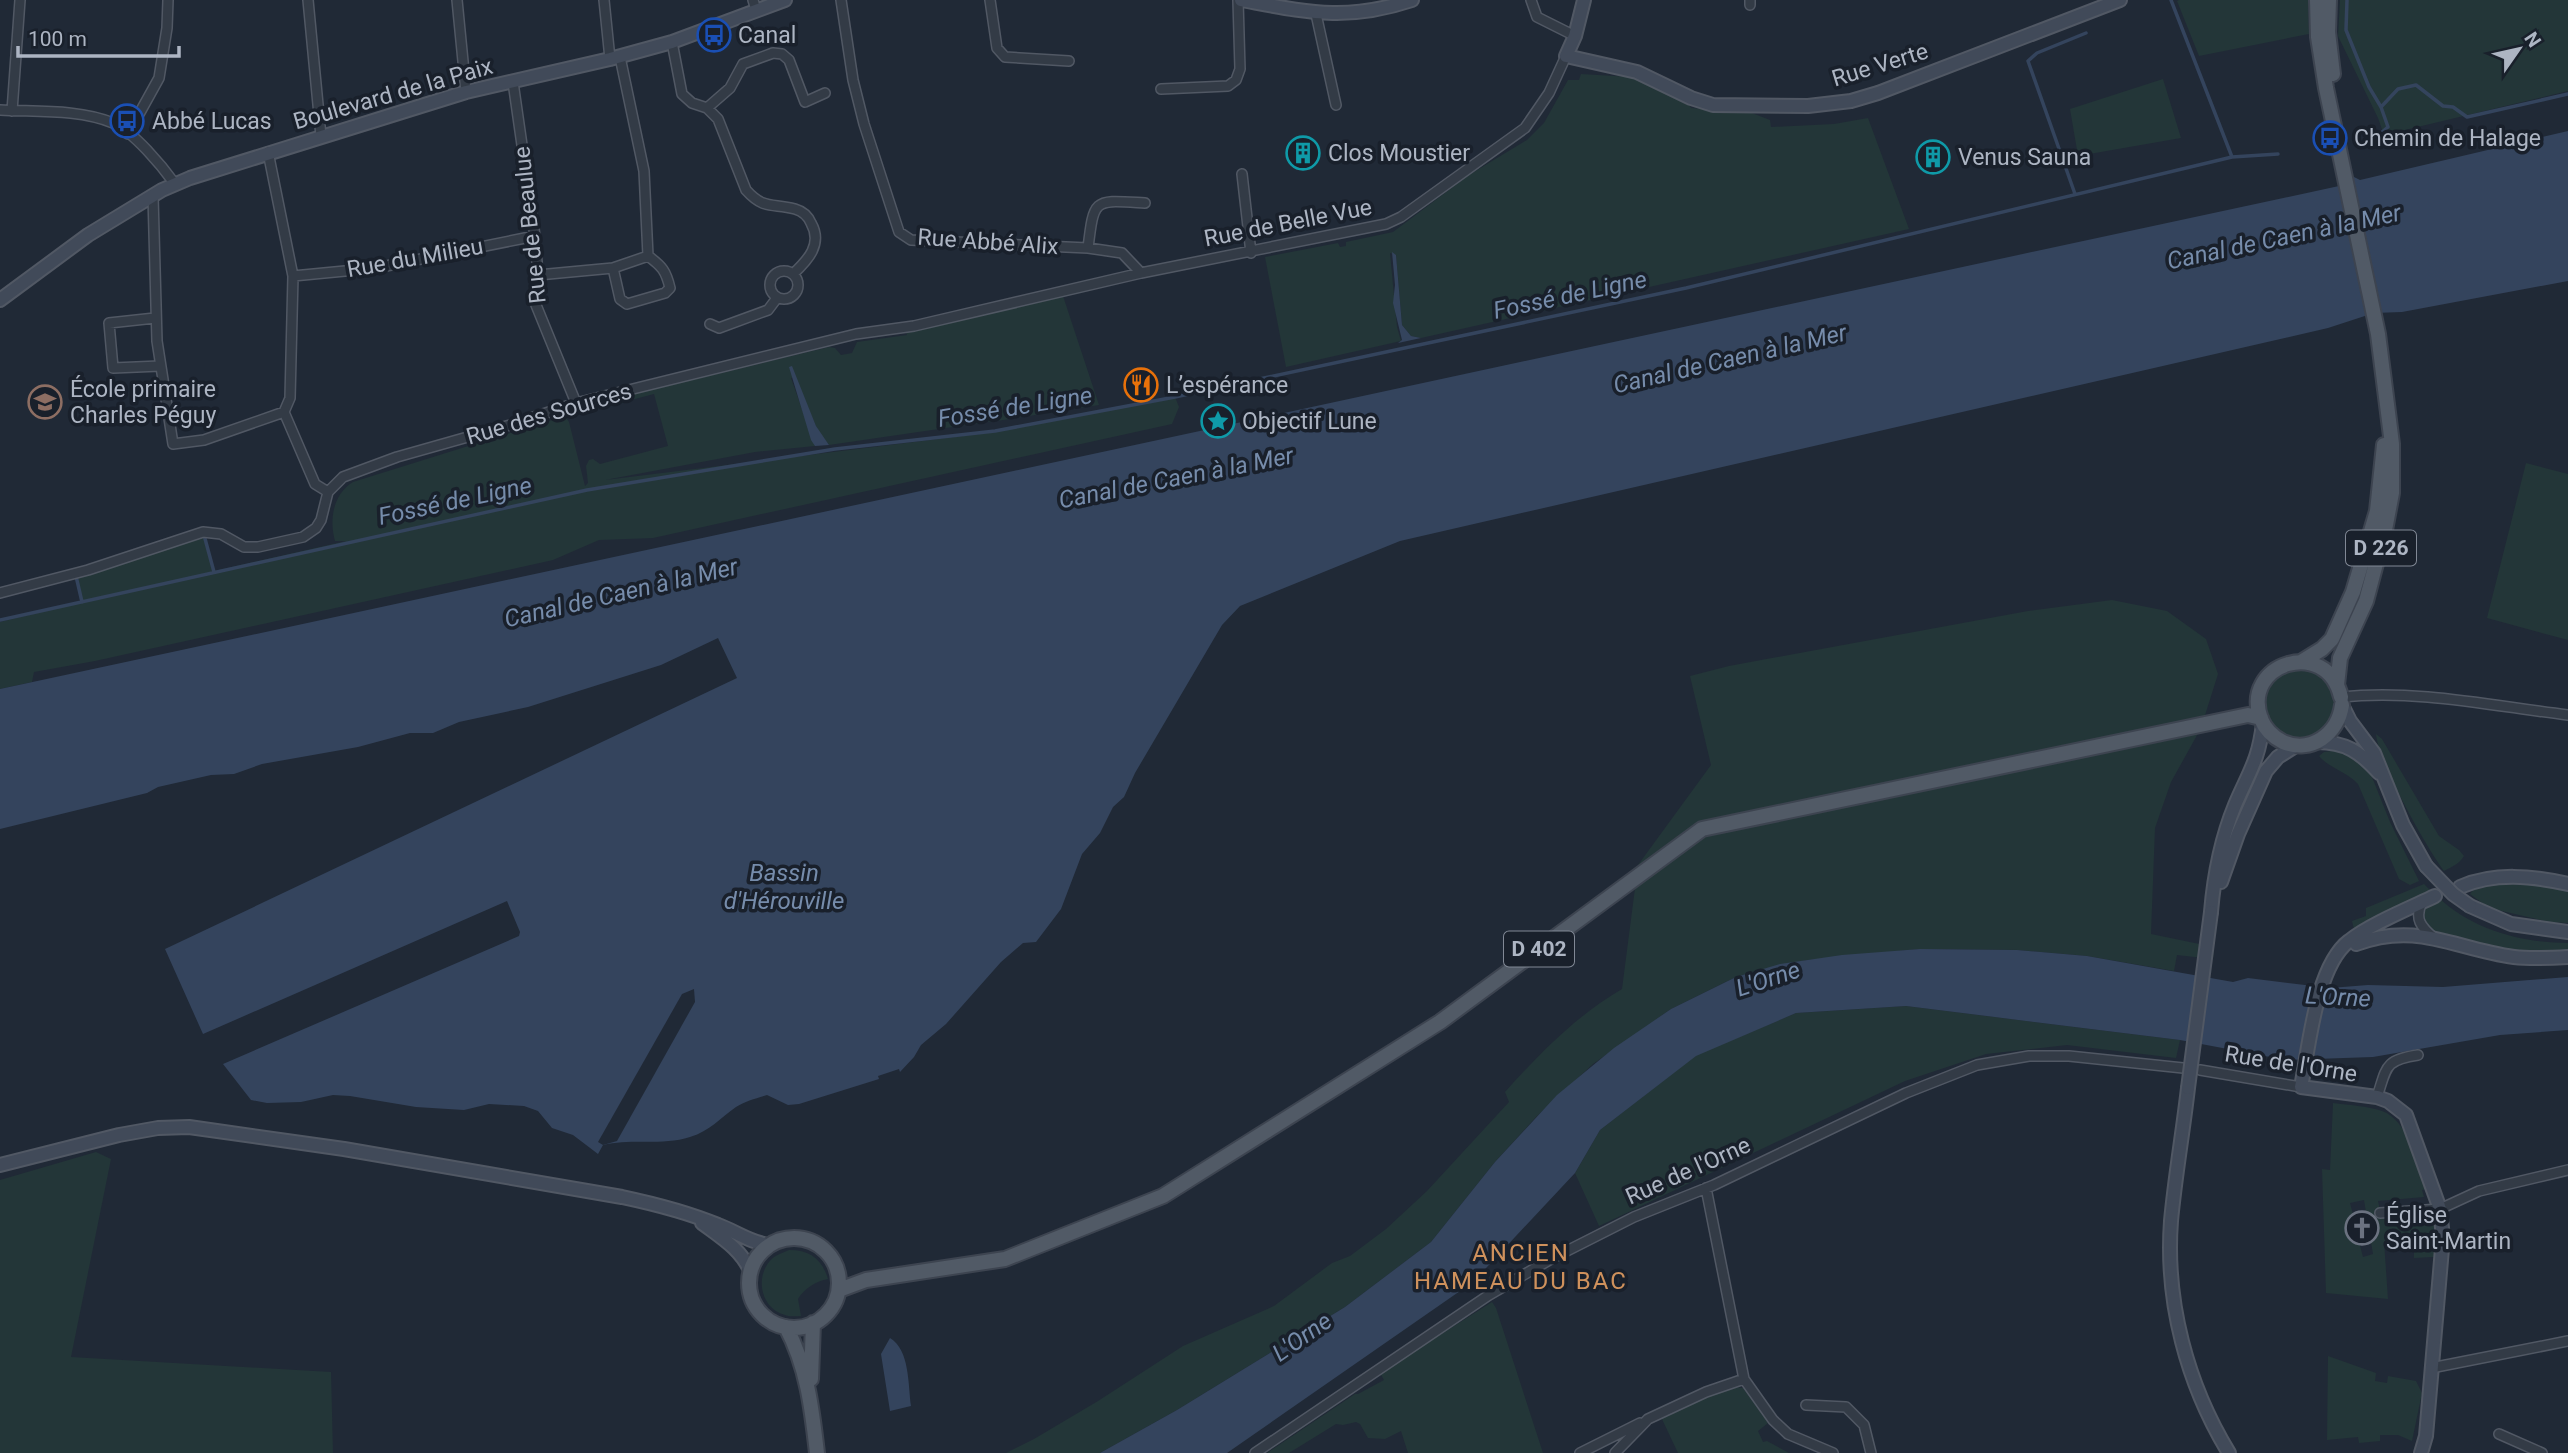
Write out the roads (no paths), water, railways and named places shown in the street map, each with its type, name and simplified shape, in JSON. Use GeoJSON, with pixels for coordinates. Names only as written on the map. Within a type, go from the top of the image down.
{"type":"FeatureCollection","features":[{"type":"Feature","properties":{"kind":"main road","name":"D 226"},"geometry":{"type":"LineString","coordinates":[[2317,0],[2322,65],[2381,350],[2393,454],[2389,510],[2366,601],[2340,658],[2340,696]]}},
{"type":"Feature","properties":{"kind":"main road","name":"D 226"},"geometry":{"type":"LineString","coordinates":[[2329,0],[2328,32],[2342,131],[2339,145]]}},
{"type":"Feature","properties":{"kind":"main road","name":"D 226"},"geometry":{"type":"LineString","coordinates":[[2301,662],[2332,639],[2353,592],[2377,511],[2387,406]]}},
{"type":"Feature","properties":{"kind":"main road"},"geometry":{"type":"LineString","coordinates":[[2301,662],[2322,668],[2340,696],[2334,727],[2317,742],[2297,745],[2277,738],[2258,716],[2262,687],[2270,674],[2283,665],[2301,662]]}},
{"type":"Feature","properties":{"kind":"main road","name":"D 402"},"geometry":{"type":"LineString","coordinates":[[839,1290],[866,1280],[1005,1259],[1163,1196],[1440,1022],[1702,830],[2258,716]]}},
{"type":"Feature","properties":{"kind":"main road"},"geometry":{"type":"LineString","coordinates":[[788,1238],[805,1239],[824,1249],[837,1268],[839,1290],[830,1310],[813,1324],[786,1327],[767,1318],[750,1293],[751,1272],[757,1257],[769,1245],[788,1238]]}},
{"type":"Feature","properties":{"kind":"main road"},"geometry":{"type":"LineString","coordinates":[[837,1268],[866,1280]]}},
{"type":"Feature","properties":{"kind":"main road"},"geometry":{"type":"LineString","coordinates":[[811,1401],[813,1324]]}},
{"type":"Feature","properties":{"kind":"main road"},"geometry":{"type":"LineString","coordinates":[[786,1327],[798,1350],[811,1401],[817,1453]]}},
{"type":"Feature","properties":{"kind":"street"},"geometry":{"type":"LineString","coordinates":[[12,111],[20,0]]}},
{"type":"Feature","properties":{"kind":"street"},"geometry":{"type":"LineString","coordinates":[[128,134],[159,78],[167,28],[168,0]]}},
{"type":"Feature","properties":{"kind":"street"},"geometry":{"type":"LineString","coordinates":[[308,0],[321,136]]}},
{"type":"Feature","properties":{"kind":"street"},"geometry":{"type":"LineString","coordinates":[[457,0],[466,92]]}},
{"type":"Feature","properties":{"kind":"street"},"geometry":{"type":"LineString","coordinates":[[604,0],[615,58],[644,171],[648,256]]}},
{"type":"Feature","properties":{"kind":"street","name":"Boulevard de la Paix"},"geometry":{"type":"LineString","coordinates":[[0,300],[88,235],[175,184],[268,152],[466,92],[672,43],[755,5],[785,0]]}},
{"type":"Feature","properties":{"kind":"street","name":"Rue Abbé Alix"},"geometry":{"type":"LineString","coordinates":[[841,0],[853,80],[861,113],[899,232],[911,240],[1088,248],[1122,253],[1141,273]]}},
{"type":"Feature","properties":{"kind":"street"},"geometry":{"type":"LineString","coordinates":[[990,0],[997,48],[1005,57],[1069,61]]}},
{"type":"Feature","properties":{"kind":"street"},"geometry":{"type":"LineString","coordinates":[[1161,89],[1228,86],[1237,80],[1240,69],[1240,0],[1316,14],[1368,13],[1412,0]]}},
{"type":"Feature","properties":{"kind":"street"},"geometry":{"type":"LineString","coordinates":[[1531,0],[1537,17],[1575,36]]}},
{"type":"Feature","properties":{"kind":"street","name":"Rue de Belle Vue"},"geometry":{"type":"LineString","coordinates":[[1141,273],[1386,224],[1401,217],[1525,128],[1549,93],[1575,36],[1584,0]]}},
{"type":"Feature","properties":{"kind":"street","name":"Rue Verte"},"geometry":{"type":"LineString","coordinates":[[1566,55],[1637,72],[1691,98],[1713,105],[1808,106],[1851,101],[1878,93],[2120,0]]}},
{"type":"Feature","properties":{"kind":"street"},"geometry":{"type":"LineString","coordinates":[[1316,14],[1336,105]]}},
{"type":"Feature","properties":{"kind":"street"},"geometry":{"type":"LineString","coordinates":[[672,43],[682,94],[692,103],[707,108],[718,119],[746,190],[754,200],[766,206],[797,209],[806,215],[812,224],[816,237],[815,246],[808,260],[793,274]]}},
{"type":"Feature","properties":{"kind":"street"},"geometry":{"type":"LineString","coordinates":[[707,108],[730,88],[743,64],[773,53],[782,54],[789,60],[804,102],[825,93]]}},
{"type":"Feature","properties":{"kind":"street","name":"Rue de Beaulue"},"geometry":{"type":"LineString","coordinates":[[513,82],[536,236],[536,305],[576,403]]}},
{"type":"Feature","properties":{"kind":"street"},"geometry":{"type":"LineString","coordinates":[[0,110],[91,116],[115,124],[164,169],[175,184]]}},
{"type":"Feature","properties":{"kind":"street"},"geometry":{"type":"LineString","coordinates":[[0,593],[88,570],[203,532],[221,534],[244,547],[258,547],[303,537],[316,528],[321,520],[328,492],[315,484],[284,412],[290,398],[293,276],[268,152]]}},
{"type":"Feature","properties":{"kind":"street"},"geometry":{"type":"LineString","coordinates":[[1242,174],[1251,253]]}},
{"type":"Feature","properties":{"kind":"street"},"geometry":{"type":"LineString","coordinates":[[153,196],[156,318],[160,366],[173,443],[204,440],[284,412]]}},
{"type":"Feature","properties":{"kind":"street"},"geometry":{"type":"LineString","coordinates":[[1088,248],[1092,213],[1096,208],[1107,202],[1145,203]]}},
{"type":"Feature","properties":{"kind":"street","name":"Rue du Milieu"},"geometry":{"type":"LineString","coordinates":[[293,276],[376,268],[536,236]]}},
{"type":"Feature","properties":{"kind":"street"},"geometry":{"type":"LineString","coordinates":[[538,275],[613,268],[648,256]]}},
{"type":"Feature","properties":{"kind":"street"},"geometry":{"type":"LineString","coordinates":[[613,268],[620,299],[627,304],[666,293],[670,288],[663,266],[648,256]]}},
{"type":"Feature","properties":{"kind":"street"},"geometry":{"type":"LineString","coordinates":[[784,271],[793,274],[798,282],[797,291],[786,300],[777,298],[770,291],[771,278],[784,271]]}},
{"type":"Feature","properties":{"kind":"street","name":"Rue des Sources"},"geometry":{"type":"LineString","coordinates":[[328,492],[343,477],[354,472],[576,403],[856,334],[914,326],[1141,273]]}},
{"type":"Feature","properties":{"kind":"street"},"geometry":{"type":"LineString","coordinates":[[710,324],[719,328],[768,310],[777,298]]}},
{"type":"Feature","properties":{"kind":"street"},"geometry":{"type":"LineString","coordinates":[[156,318],[109,323],[113,368],[160,366]]}},
{"type":"Feature","properties":{"kind":"street"},"geometry":{"type":"LineString","coordinates":[[2568,715],[2391,693],[2340,696],[2350,721],[2374,753],[2410,840],[2426,866],[2453,894],[2470,906],[2511,924],[2568,932]]}},
{"type":"Feature","properties":{"kind":"street"},"geometry":{"type":"LineString","coordinates":[[2229,1453],[2207,1413],[2194,1382],[2184,1346],[2175,1301],[2171,1223],[2213,886],[2236,804],[2257,759],[2258,716]]}},
{"type":"Feature","properties":{"kind":"street"},"geometry":{"type":"LineString","coordinates":[[2317,742],[2337,743],[2354,748],[2382,776]]}},
{"type":"Feature","properties":{"kind":"street"},"geometry":{"type":"LineString","coordinates":[[2211,912],[2238,834],[2266,771],[2278,757],[2297,745]]}},
{"type":"Feature","properties":{"kind":"street"},"geometry":{"type":"LineString","coordinates":[[2460,887],[2476,880],[2513,875],[2568,884]]}},
{"type":"Feature","properties":{"kind":"street"},"geometry":{"type":"LineString","coordinates":[[2301,1087],[2322,987],[2330,962],[2339,950],[2357,936],[2435,896]]}},
{"type":"Feature","properties":{"kind":"street"},"geometry":{"type":"LineString","coordinates":[[2422,902],[2418,919],[2423,929],[2435,938]]}},
{"type":"Feature","properties":{"kind":"street"},"geometry":{"type":"LineString","coordinates":[[2339,950],[2378,936],[2404,933],[2515,957],[2568,957]]}},
{"type":"Feature","properties":{"kind":"street"},"geometry":{"type":"LineString","coordinates":[[2418,1055],[2398,1058],[2392,1062],[2377,1097],[2400,1110],[2410,1122],[2440,1209],[2443,1237],[2426,1436],[2421,1453]]}},
{"type":"Feature","properties":{"kind":"street","name":"Rue de l'Orne"},"geometry":{"type":"LineString","coordinates":[[1255,1453],[1489,1295],[1541,1265],[1634,1217],[1706,1188],[1906,1093],[1987,1062],[2028,1056],[2069,1056],[2183,1068]]}},
{"type":"Feature","properties":{"kind":"street","name":"Rue de l'Orne"},"geometry":{"type":"LineString","coordinates":[[2200,1070],[2377,1097]]}},
{"type":"Feature","properties":{"kind":"street"},"geometry":{"type":"LineString","coordinates":[[0,1165],[119,1135],[159,1128],[189,1127],[622,1197],[691,1215],[720,1225],[759,1244],[769,1245]]}},
{"type":"Feature","properties":{"kind":"street"},"geometry":{"type":"LineString","coordinates":[[2380,1213],[2440,1209],[2480,1191],[2568,1170]]}},
{"type":"Feature","properties":{"kind":"street"},"geometry":{"type":"LineString","coordinates":[[1706,1188],[1744,1379],[1773,1420],[1788,1434],[1833,1453]]}},
{"type":"Feature","properties":{"kind":"street"},"geometry":{"type":"LineString","coordinates":[[691,1215],[734,1246],[751,1272]]}},
{"type":"Feature","properties":{"kind":"street"},"geometry":{"type":"LineString","coordinates":[[2431,1368],[2568,1341]]}},
{"type":"Feature","properties":{"kind":"street"},"geometry":{"type":"LineString","coordinates":[[1580,1453],[1706,1392],[1744,1379]]}},
{"type":"Feature","properties":{"kind":"street"},"geometry":{"type":"LineString","coordinates":[[1806,1405],[1846,1407],[1864,1425],[1871,1453]]}},
{"type":"Feature","properties":{"kind":"street"},"geometry":{"type":"LineString","coordinates":[[1615,1453],[1648,1419]]}},
{"type":"Feature","properties":{"kind":"street"},"geometry":{"type":"LineString","coordinates":[[2500,1434],[2542,1453]]}},
{"type":"Feature","properties":{"kind":"water"},"geometry":{"type":"Polygon","coordinates":[[[2568,131],[2568,281],[2402,312],[2374,313],[2328,328],[1400,541],[1240,606],[1222,625],[1135,773],[1124,797],[1113,807],[1100,833],[1082,854],[1061,909],[1036,942],[1023,943],[1001,962],[946,1024],[921,1045],[900,1072],[899,1069],[878,1076],[879,1079],[799,1104],[788,1105],[767,1095],[740,1105],[709,1128],[679,1140],[614,1143],[603,1145],[598,1154],[573,1135],[552,1128],[538,1111],[524,1106],[489,1104],[464,1110],[416,1107],[333,1095],[301,1102],[267,1103],[251,1100],[223,1064],[519,936],[520,932],[507,901],[203,1034],[165,949],[737,678],[718,638],[661,665],[528,707],[459,722],[433,733],[410,733],[358,747],[262,764],[234,774],[211,775],[0,829],[0,689],[2339,186],[2340,180],[2354,177],[2360,180],[2568,131]]]}},
{"type":"Feature","properties":{"kind":"water"},"geometry":{"type":"Polygon","coordinates":[[[1392,252],[1396,255],[1402,325],[1411,336],[1421,338],[1398,343],[1402,340],[1393,303],[1395,285],[1392,252]]]}},
{"type":"Feature","properties":{"kind":"water"},"geometry":{"type":"Polygon","coordinates":[[[792,366],[816,426],[829,445],[815,446],[811,440],[789,367],[792,366]]]}},
{"type":"Feature","properties":{"kind":"water","name":"L'Orne"},"geometry":{"type":"Polygon","coordinates":[[[1920,949],[2017,950],[2087,956],[2233,982],[2248,978],[2330,988],[2368,985],[2443,987],[2568,977],[2568,1030],[2500,1035],[2373,1057],[2286,1060],[2180,1040],[1906,1006],[1796,1013],[1696,1056],[1600,1130],[1575,1173],[1473,1282],[1227,1453],[1100,1453],[1177,1410],[1345,1307],[1431,1242],[1495,1162],[1557,1095],[1614,1048],[1671,1009],[1736,977],[1780,964],[1842,955],[1920,949]]]}},
{"type":"Feature","properties":{"kind":"water"},"geometry":{"type":"Polygon","coordinates":[[[890,1338],[897,1344],[905,1359],[911,1406],[890,1411],[881,1354],[890,1338]]]}},
{"type":"Feature","properties":{"kind":"waterway"},"geometry":{"type":"LineString","coordinates":[[2171,0],[2232,157]]}},
{"type":"Feature","properties":{"kind":"waterway"},"geometry":{"type":"LineString","coordinates":[[2347,0],[2346,30],[2369,87],[2381,107]]}},
{"type":"Feature","properties":{"kind":"waterway"},"geometry":{"type":"LineString","coordinates":[[2075,194],[2028,61],[2037,53],[2086,33]]}},
{"type":"Feature","properties":{"kind":"waterway","name":"Fossé de Ligne"},"geometry":{"type":"LineString","coordinates":[[2366,139],[2375,138],[2388,127],[2381,107],[2398,89],[2416,85],[2443,106],[2453,107],[2467,117],[2568,94]]}},
{"type":"Feature","properties":{"kind":"waterway","name":"Fossé de Ligne"},"geometry":{"type":"LineString","coordinates":[[0,620],[587,490],[835,449],[995,431],[1175,397],[1686,288],[2232,157],[2278,154]]}},
{"type":"Feature","properties":{"kind":"waterway"},"geometry":{"type":"LineString","coordinates":[[204,535],[214,572]]}},
{"type":"Feature","properties":{"kind":"waterway"},"geometry":{"type":"LineString","coordinates":[[76,576],[82,602]]}},
{"type":"Feature","properties":{"kind":"place","name":"Canal"},"geometry":{"type":"Point","coordinates":[714,35]}},
{"type":"Feature","properties":{"kind":"place","name":"Abbé Lucas"},"geometry":{"type":"Point","coordinates":[127,121]}},
{"type":"Feature","properties":{"kind":"place","name":"Chemin de Halage"},"geometry":{"type":"Point","coordinates":[2330,138]}},
{"type":"Feature","properties":{"kind":"place","name":"Clos Moustier"},"geometry":{"type":"Point","coordinates":[1303,153]}},
{"type":"Feature","properties":{"kind":"place","name":"Venus Sauna"},"geometry":{"type":"Point","coordinates":[1933,157]}},
{"type":"Feature","properties":{"kind":"place","name":"L’espérance"},"geometry":{"type":"Point","coordinates":[1141,385]}},
{"type":"Feature","properties":{"kind":"place","name":"École primaire Charles Péguy"},"geometry":{"type":"Point","coordinates":[45,402]}},
{"type":"Feature","properties":{"kind":"place","name":"Objectif Lune"},"geometry":{"type":"Point","coordinates":[1218,421]}},
{"type":"Feature","properties":{"kind":"place","name":"Église Saint-Martin"},"geometry":{"type":"Point","coordinates":[2362,1228]}},
{"type":"Feature","properties":{"kind":"district","name":"ANCIEN HAMEAU DU BAC"},"geometry":{"type":"Point","coordinates":[1521,1267]}},
{"type":"Feature","properties":{"kind":"water label","name":"Canal de Caen à la Mer"},"geometry":{"type":"Point","coordinates":[2284,237]}},
{"type":"Feature","properties":{"kind":"water label","name":"Canal de Caen à la Mer"},"geometry":{"type":"Point","coordinates":[1730,359]}},
{"type":"Feature","properties":{"kind":"water label","name":"Canal de Caen à la Mer"},"geometry":{"type":"Point","coordinates":[1176,478]}},
{"type":"Feature","properties":{"kind":"water label","name":"Canal de Caen à la Mer"},"geometry":{"type":"Point","coordinates":[621,593]}},
{"type":"Feature","properties":{"kind":"water label","name":"Bassin d'Hérouville"},"geometry":{"type":"Point","coordinates":[784,887]}}]}
